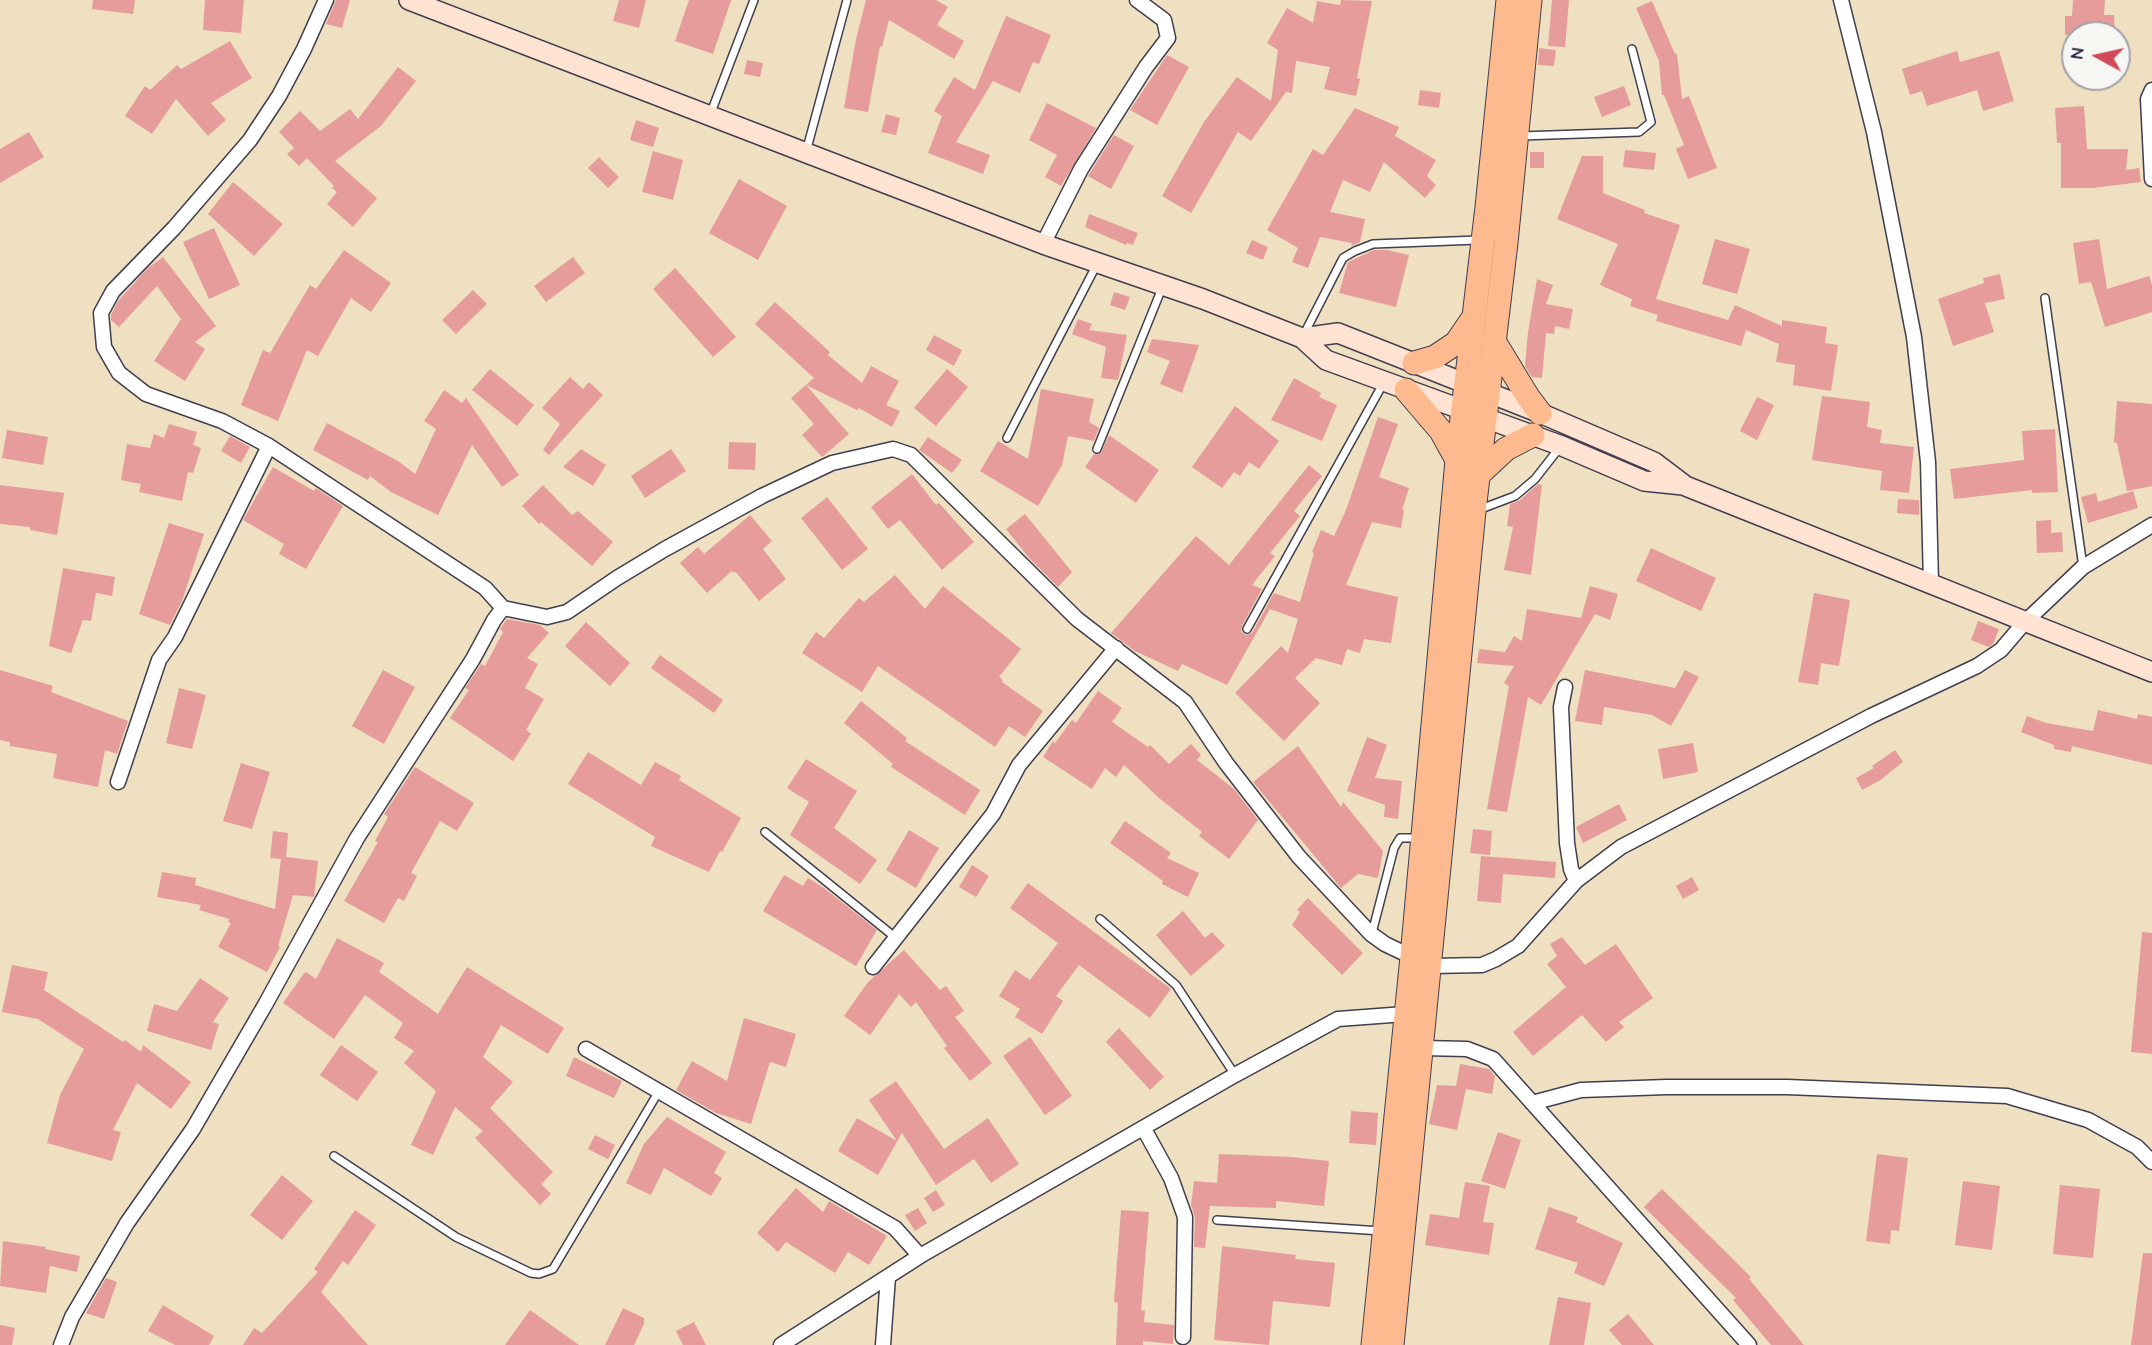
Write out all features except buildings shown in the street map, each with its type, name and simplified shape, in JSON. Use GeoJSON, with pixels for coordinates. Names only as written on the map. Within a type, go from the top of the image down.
{"type":"FeatureCollection","features":[{"type":"Feature","properties":{"kind":"main road"},"geometry":{"type":"LineString","coordinates":[[409,0],[1043,244],[1163,285],[1302,338],[1326,360],[1562,446],[1644,481],[1684,485]]}},
{"type":"Feature","properties":{"kind":"main road"},"geometry":{"type":"LineString","coordinates":[[1373,1345],[1405,1014],[1421,961],[1478,475],[1474,413],[1466,383],[1508,0]]}},
{"type":"Feature","properties":{"kind":"main road"},"geometry":{"type":"LineString","coordinates":[[1392,1345],[1422,1048],[1422,838],[1457,460],[1474,413],[1488,392],[1530,0]]}},
{"type":"Feature","properties":{"kind":"main road"},"geometry":{"type":"LineString","coordinates":[[1414,363],[1435,357],[1456,343],[1473,318]]}},
{"type":"Feature","properties":{"kind":"main road"},"geometry":{"type":"LineString","coordinates":[[1302,338],[1338,333],[1466,383],[1654,462],[1684,485],[2152,672]]}},
{"type":"Feature","properties":{"kind":"main road"},"geometry":{"type":"LineString","coordinates":[[1494,341],[1540,413]]}},
{"type":"Feature","properties":{"kind":"main road"},"geometry":{"type":"LineString","coordinates":[[1406,390],[1441,431],[1457,460]]}},
{"type":"Feature","properties":{"kind":"main road"},"geometry":{"type":"LineString","coordinates":[[1478,475],[1506,449],[1533,435]]}},
{"type":"Feature","properties":{"kind":"street"},"geometry":{"type":"LineString","coordinates":[[326,0],[279,96],[250,140],[174,228],[113,291],[101,313],[104,347],[119,373],[146,394],[222,421],[269,446],[485,588],[503,608],[547,617],[566,612],[665,549],[762,496],[832,463],[893,449],[911,456],[1077,619],[1185,702],[1226,763],[1299,857],[1371,934],[1421,961],[1482,965],[1496,960],[1518,946],[1576,881],[1621,847],[1871,716],[1977,666],[2001,650],[2024,622],[2083,567],[2152,526]]}},
{"type":"Feature","properties":{"kind":"street"},"geometry":{"type":"LineString","coordinates":[[1043,244],[1081,169],[1146,67],[1168,38],[1164,20],[1137,0]]}},
{"type":"Feature","properties":{"kind":"street"},"geometry":{"type":"LineString","coordinates":[[1841,0],[1874,132],[1913,337],[1928,462],[1931,584]]}},
{"type":"Feature","properties":{"kind":"street"},"geometry":{"type":"LineString","coordinates":[[2152,90],[2148,99],[2152,179]]}},
{"type":"Feature","properties":{"kind":"street"},"geometry":{"type":"LineString","coordinates":[[118,782],[159,660],[175,637],[269,446]]}},
{"type":"Feature","properties":{"kind":"street"},"geometry":{"type":"LineString","coordinates":[[61,1345],[79,1306],[127,1223],[192,1129],[265,1005],[357,838],[503,608]]}},
{"type":"Feature","properties":{"kind":"street"},"geometry":{"type":"LineString","coordinates":[[873,967],[993,814],[1019,765],[1116,648]]}},
{"type":"Feature","properties":{"kind":"street"},"geometry":{"type":"LineString","coordinates":[[1565,687],[1561,707],[1567,843],[1576,881]]}},
{"type":"Feature","properties":{"kind":"street"},"geometry":{"type":"LineString","coordinates":[[781,1345],[920,1256],[1338,1019],[1405,1014]]}},
{"type":"Feature","properties":{"kind":"street"},"geometry":{"type":"LineString","coordinates":[[1422,1048],[1467,1049],[1493,1059],[1749,1345]]}},
{"type":"Feature","properties":{"kind":"street"},"geometry":{"type":"LineString","coordinates":[[586,1049],[895,1228],[920,1256]]}},
{"type":"Feature","properties":{"kind":"street"},"geometry":{"type":"LineString","coordinates":[[1532,1103],[1581,1090],[1667,1087],[1787,1087],[2007,1096],[2088,1120],[2137,1147],[2152,1162]]}},
{"type":"Feature","properties":{"kind":"street"},"geometry":{"type":"LineString","coordinates":[[1144,1129],[1171,1178],[1185,1217],[1183,1337]]}},
{"type":"Feature","properties":{"kind":"street"},"geometry":{"type":"LineString","coordinates":[[883,1345],[888,1277]]}},
{"type":"Feature","properties":{"kind":"lane"},"geometry":{"type":"LineString","coordinates":[[709,116],[754,0]]}},
{"type":"Feature","properties":{"kind":"lane"},"geometry":{"type":"LineString","coordinates":[[806,153],[847,0]]}},
{"type":"Feature","properties":{"kind":"lane"},"geometry":{"type":"LineString","coordinates":[[1516,136],[1639,132],[1651,122],[1632,49]]}},
{"type":"Feature","properties":{"kind":"lane"},"geometry":{"type":"LineString","coordinates":[[1302,338],[1343,258],[1355,251],[1373,244],[1482,240]]}},
{"type":"Feature","properties":{"kind":"lane"},"geometry":{"type":"LineString","coordinates":[[1007,438],[1097,263]]}},
{"type":"Feature","properties":{"kind":"lane"},"geometry":{"type":"LineString","coordinates":[[1097,449],[1163,285]]}},
{"type":"Feature","properties":{"kind":"lane"},"geometry":{"type":"LineString","coordinates":[[2045,298],[2083,567]]}},
{"type":"Feature","properties":{"kind":"lane"},"geometry":{"type":"LineString","coordinates":[[1247,629],[1384,382]]}},
{"type":"Feature","properties":{"kind":"lane"},"geometry":{"type":"LineString","coordinates":[[1474,511],[1515,496],[1535,479],[1562,446]]}},
{"type":"Feature","properties":{"kind":"lane"},"geometry":{"type":"LineString","coordinates":[[765,832],[897,939]]}},
{"type":"Feature","properties":{"kind":"lane"},"geometry":{"type":"LineString","coordinates":[[1371,934],[1394,848],[1400,838],[1422,838]]}},
{"type":"Feature","properties":{"kind":"lane"},"geometry":{"type":"LineString","coordinates":[[1101,919],[1176,985],[1235,1075]]}},
{"type":"Feature","properties":{"kind":"lane"},"geometry":{"type":"LineString","coordinates":[[334,1156],[456,1237],[531,1273],[539,1274],[553,1269],[659,1091]]}},
{"type":"Feature","properties":{"kind":"lane"},"geometry":{"type":"LineString","coordinates":[[1217,1220],[1383,1231]]}}]}
